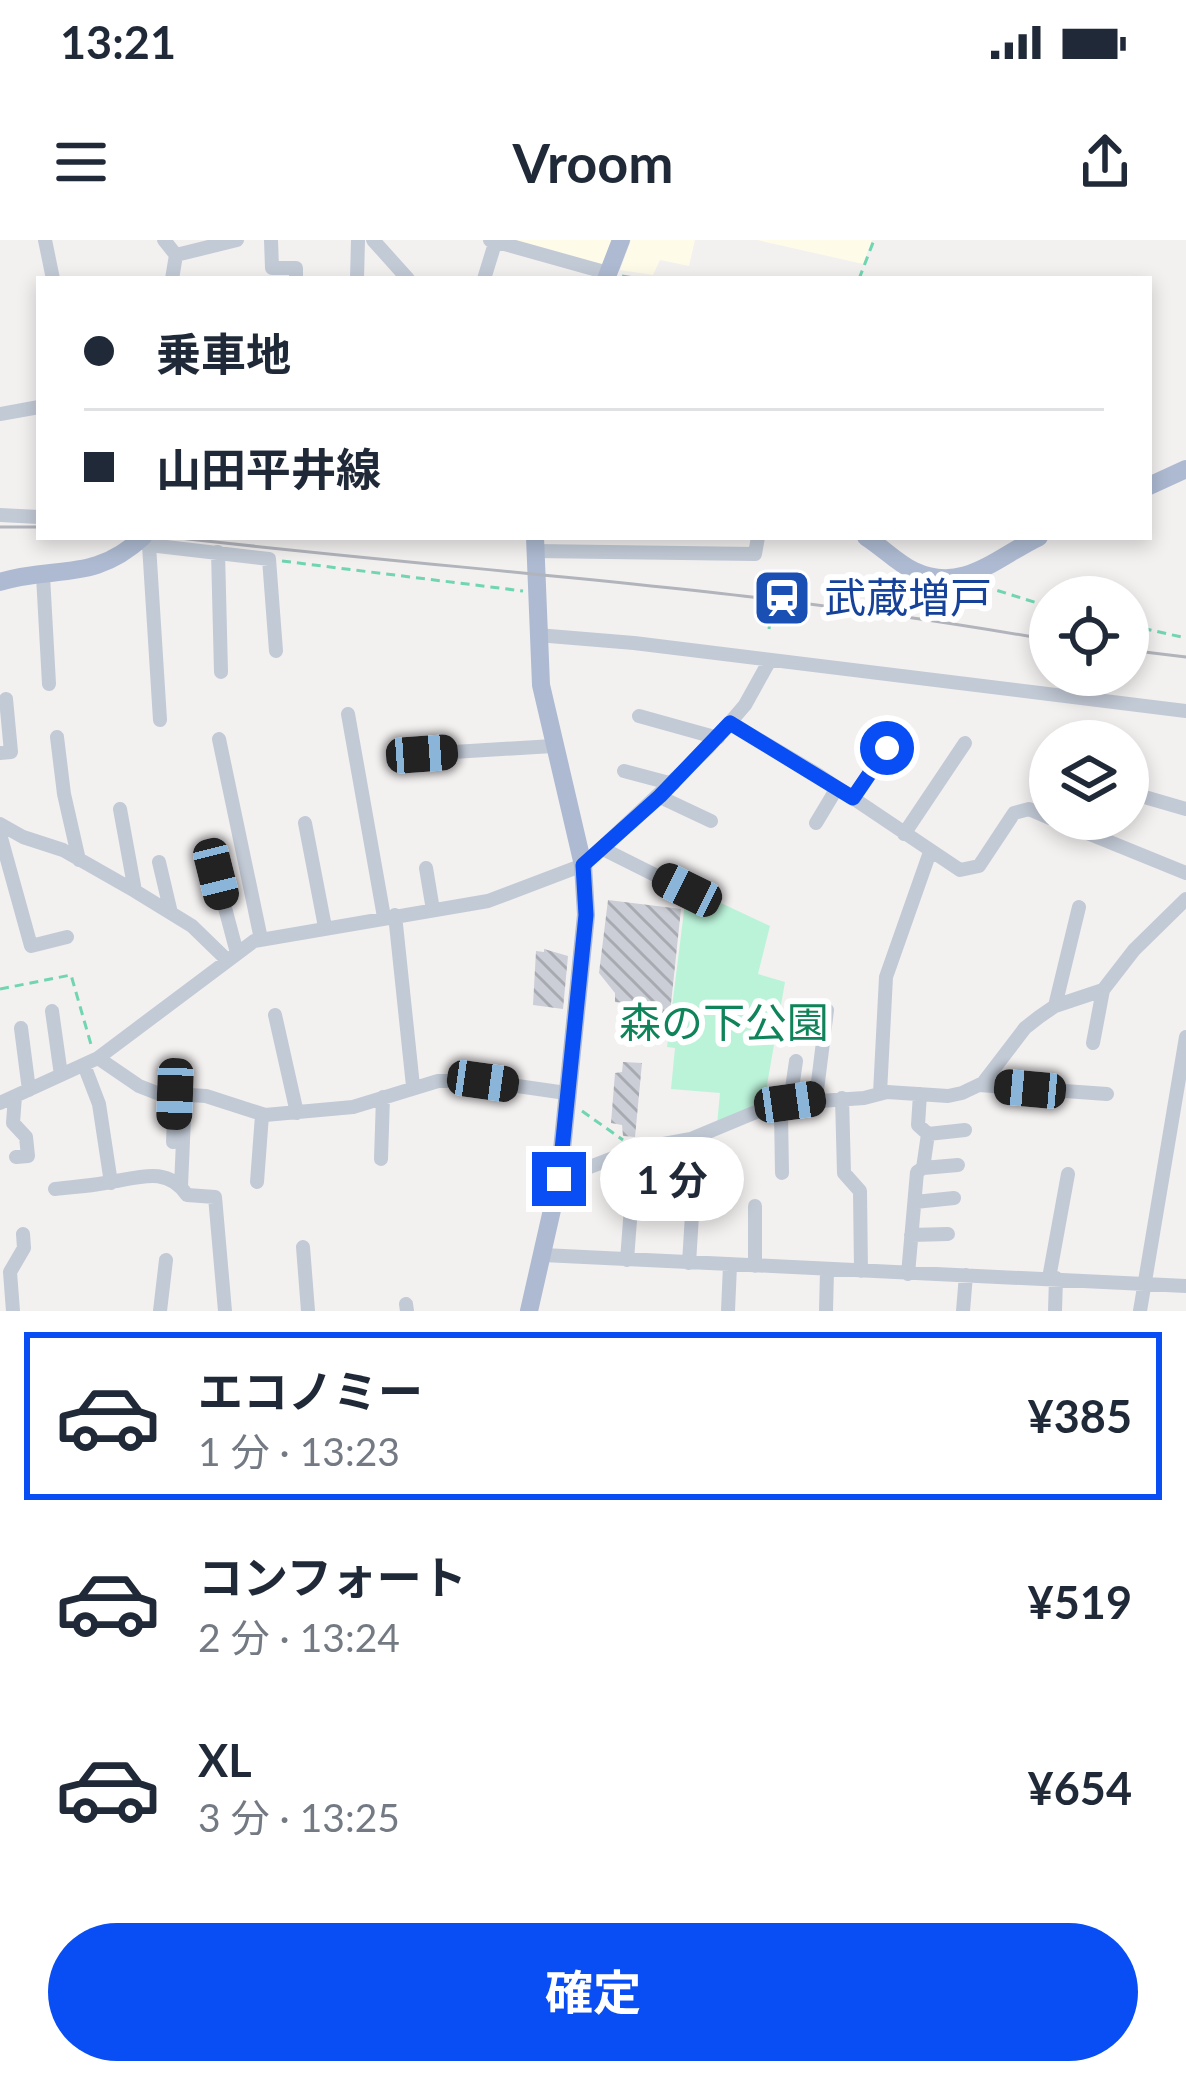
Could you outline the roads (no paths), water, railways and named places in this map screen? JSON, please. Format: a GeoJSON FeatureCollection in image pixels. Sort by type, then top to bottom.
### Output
{"type":"FeatureCollection","features":[{"type":"Feature","properties":{"kind":"main road"},"geometry":{"type":"LineString","coordinates":[[607,276],[621,240]]}},
{"type":"Feature","properties":{"kind":"main road"},"geometry":{"type":"LineString","coordinates":[[1152,485],[1186,469]]}},
{"type":"Feature","properties":{"kind":"main road"},"geometry":{"type":"LineString","coordinates":[[870,540],[916,572],[958,580],[1034,540]]}},
{"type":"Feature","properties":{"kind":"main road"},"geometry":{"type":"LineString","coordinates":[[0,582],[91,569],[144,541]]}},
{"type":"Feature","properties":{"kind":"main road"},"geometry":{"type":"LineString","coordinates":[[529,1311],[559,1179],[586,915],[583,865],[541,685],[536,544]]}},
{"type":"Feature","properties":{"kind":"street"},"geometry":{"type":"LineString","coordinates":[[45,240],[53,276]]}},
{"type":"Feature","properties":{"kind":"street"},"geometry":{"type":"LineString","coordinates":[[164,240],[176,255],[172,276]]}},
{"type":"Feature","properties":{"kind":"street"},"geometry":{"type":"LineString","coordinates":[[176,255],[237,240]]}},
{"type":"Feature","properties":{"kind":"street"},"geometry":{"type":"LineString","coordinates":[[272,240],[272,268],[296,268],[296,276]]}},
{"type":"Feature","properties":{"kind":"street"},"geometry":{"type":"LineString","coordinates":[[357,276],[358,240]]}},
{"type":"Feature","properties":{"kind":"street"},"geometry":{"type":"LineString","coordinates":[[373,240],[405,276]]}},
{"type":"Feature","properties":{"kind":"street"},"geometry":{"type":"LineString","coordinates":[[485,276],[493,241],[607,276]]}},
{"type":"Feature","properties":{"kind":"street"},"geometry":{"type":"LineString","coordinates":[[0,414],[36,408]]}},
{"type":"Feature","properties":{"kind":"street"},"geometry":{"type":"LineString","coordinates":[[0,515],[36,517]]}},
{"type":"Feature","properties":{"kind":"street"},"geometry":{"type":"LineString","coordinates":[[536,544],[681,545],[755,554],[757,540]]}},
{"type":"Feature","properties":{"kind":"street"},"geometry":{"type":"LineString","coordinates":[[160,720],[144,541],[268,559],[276,651]]}},
{"type":"Feature","properties":{"kind":"street"},"geometry":{"type":"LineString","coordinates":[[218,552],[221,672]]}},
{"type":"Feature","properties":{"kind":"street"},"geometry":{"type":"LineString","coordinates":[[43,576],[49,684]]}},
{"type":"Feature","properties":{"kind":"street"},"geometry":{"type":"LineString","coordinates":[[537,635],[1186,711]]}},
{"type":"Feature","properties":{"kind":"street"},"geometry":{"type":"LineString","coordinates":[[14,1096],[91,1062],[261,939],[488,901],[583,865],[718,737],[770,660]]}},
{"type":"Feature","properties":{"kind":"street"},"geometry":{"type":"LineString","coordinates":[[0,753],[11,752],[6,699]]}},
{"type":"Feature","properties":{"kind":"street"},"geometry":{"type":"LineString","coordinates":[[348,714],[390,916],[413,1086]]}},
{"type":"Feature","properties":{"kind":"street"},"geometry":{"type":"LineString","coordinates":[[638,716],[718,737]]}},
{"type":"Feature","properties":{"kind":"street"},"geometry":{"type":"LineString","coordinates":[[730,723],[960,870],[979,866],[1014,813],[1029,808]]}},
{"type":"Feature","properties":{"kind":"street"},"geometry":{"type":"LineString","coordinates":[[56,737],[79,860]]}},
{"type":"Feature","properties":{"kind":"street"},"geometry":{"type":"LineString","coordinates":[[219,739],[261,939]]}},
{"type":"Feature","properties":{"kind":"street"},"geometry":{"type":"LineString","coordinates":[[904,834],[965,743]]}},
{"type":"Feature","properties":{"kind":"street"},"geometry":{"type":"LineString","coordinates":[[422,754],[554,746]]}},
{"type":"Feature","properties":{"kind":"street"},"geometry":{"type":"LineString","coordinates":[[853,798],[887,748]]}},
{"type":"Feature","properties":{"kind":"street"},"geometry":{"type":"LineString","coordinates":[[624,771],[673,784]]}},
{"type":"Feature","properties":{"kind":"street"},"geometry":{"type":"LineString","coordinates":[[816,823],[837,788]]}},
{"type":"Feature","properties":{"kind":"street"},"geometry":{"type":"LineString","coordinates":[[660,796],[711,821]]}},
{"type":"Feature","properties":{"kind":"street"},"geometry":{"type":"LineString","coordinates":[[1149,798],[1186,808]]}},
{"type":"Feature","properties":{"kind":"street"},"geometry":{"type":"LineString","coordinates":[[120,809],[135,891]]}},
{"type":"Feature","properties":{"kind":"street"},"geometry":{"type":"LineString","coordinates":[[305,823],[326,927]]}},
{"type":"Feature","properties":{"kind":"street"},"geometry":{"type":"LineString","coordinates":[[0,824],[135,891],[232,956]]}},
{"type":"Feature","properties":{"kind":"street"},"geometry":{"type":"LineString","coordinates":[[0,834],[31,946],[68,937]]}},
{"type":"Feature","properties":{"kind":"street"},"geometry":{"type":"LineString","coordinates":[[1106,840],[1186,873]]}},
{"type":"Feature","properties":{"kind":"street"},"geometry":{"type":"LineString","coordinates":[[602,849],[687,890]]}},
{"type":"Feature","properties":{"kind":"street"},"geometry":{"type":"LineString","coordinates":[[880,1093],[886,977],[930,852]]}},
{"type":"Feature","properties":{"kind":"street"},"geometry":{"type":"LineString","coordinates":[[159,862],[171,913]]}},
{"type":"Feature","properties":{"kind":"street"},"geometry":{"type":"LineString","coordinates":[[425,868],[433,910]]}},
{"type":"Feature","properties":{"kind":"street"},"geometry":{"type":"LineString","coordinates":[[216,874],[232,956]]}},
{"type":"Feature","properties":{"kind":"street"},"geometry":{"type":"LineString","coordinates":[[1094,1043],[1103,990],[1134,950],[1186,899]]}},
{"type":"Feature","properties":{"kind":"street"},"geometry":{"type":"LineString","coordinates":[[1055,1006],[1078,907]]}},
{"type":"Feature","properties":{"kind":"street"},"geometry":{"type":"LineString","coordinates":[[979,1085],[1024,1028],[1055,1006],[1103,990]]}},
{"type":"Feature","properties":{"kind":"street"},"geometry":{"type":"LineString","coordinates":[[816,1098],[827,1010]]}},
{"type":"Feature","properties":{"kind":"street"},"geometry":{"type":"LineString","coordinates":[[52,1011],[61,1075]]}},
{"type":"Feature","properties":{"kind":"street"},"geometry":{"type":"LineString","coordinates":[[275,1015],[297,1113]]}},
{"type":"Feature","properties":{"kind":"street"},"geometry":{"type":"LineString","coordinates":[[16,1157],[28,1156],[26,1137],[13,1123],[21,1028]]}},
{"type":"Feature","properties":{"kind":"street"},"geometry":{"type":"LineString","coordinates":[[1140,1311],[1186,1037]]}},
{"type":"Feature","properties":{"kind":"street"},"geometry":{"type":"LineString","coordinates":[[782,1173],[781,1113],[796,1061]]}},
{"type":"Feature","properties":{"kind":"street"},"geometry":{"type":"LineString","coordinates":[[91,1062],[139,1086],[221,1100],[262,1114],[353,1107],[413,1086],[483,1081],[566,1096]]}},
{"type":"Feature","properties":{"kind":"street"},"geometry":{"type":"LineString","coordinates":[[91,1062],[111,1183]]}},
{"type":"Feature","properties":{"kind":"street"},"geometry":{"type":"LineString","coordinates":[[559,1179],[636,1149],[692,1139],[783,1103],[880,1093],[948,1096],[979,1085],[1107,1094]]}},
{"type":"Feature","properties":{"kind":"street"},"geometry":{"type":"LineString","coordinates":[[920,1094],[918,1125],[928,1134],[965,1130]]}},
{"type":"Feature","properties":{"kind":"street"},"geometry":{"type":"LineString","coordinates":[[173,1142],[180,1095]]}},
{"type":"Feature","properties":{"kind":"street"},"geometry":{"type":"LineString","coordinates":[[180,1095],[181,1186]]}},
{"type":"Feature","properties":{"kind":"street"},"geometry":{"type":"LineString","coordinates":[[381,1159],[383,1097]]}},
{"type":"Feature","properties":{"kind":"street"},"geometry":{"type":"LineString","coordinates":[[842,1099],[844,1173],[860,1191],[861,1271]]}},
{"type":"Feature","properties":{"kind":"street"},"geometry":{"type":"LineString","coordinates":[[257,1182],[262,1114]]}},
{"type":"Feature","properties":{"kind":"street"},"geometry":{"type":"LineString","coordinates":[[923,1168],[928,1134]]}},
{"type":"Feature","properties":{"kind":"street"},"geometry":{"type":"LineString","coordinates":[[688,1263],[696,1150],[692,1139]]}},
{"type":"Feature","properties":{"kind":"street"},"geometry":{"type":"LineString","coordinates":[[908,1274],[917,1172],[958,1165]]}},
{"type":"Feature","properties":{"kind":"street"},"geometry":{"type":"LineString","coordinates":[[1055,1311],[1052,1278],[1067,1174]]}},
{"type":"Feature","properties":{"kind":"street"},"geometry":{"type":"LineString","coordinates":[[55,1189],[139,1175],[168,1177],[187,1195],[215,1197],[225,1311]]}},
{"type":"Feature","properties":{"kind":"street"},"geometry":{"type":"LineString","coordinates":[[915,1202],[954,1198]]}},
{"type":"Feature","properties":{"kind":"street"},"geometry":{"type":"LineString","coordinates":[[754,1266],[755,1206]]}},
{"type":"Feature","properties":{"kind":"street"},"geometry":{"type":"LineString","coordinates":[[627,1260],[632,1207]]}},
{"type":"Feature","properties":{"kind":"street"},"geometry":{"type":"LineString","coordinates":[[13,1311],[10,1272],[24,1248],[23,1234]]}},
{"type":"Feature","properties":{"kind":"street"},"geometry":{"type":"LineString","coordinates":[[911,1235],[948,1234]]}},
{"type":"Feature","properties":{"kind":"street"},"geometry":{"type":"LineString","coordinates":[[303,1247],[308,1311]]}},
{"type":"Feature","properties":{"kind":"street"},"geometry":{"type":"LineString","coordinates":[[543,1256],[1186,1286]]}},
{"type":"Feature","properties":{"kind":"street"},"geometry":{"type":"LineString","coordinates":[[160,1311],[166,1260]]}},
{"type":"Feature","properties":{"kind":"street"},"geometry":{"type":"LineString","coordinates":[[728,1311],[730,1265]]}},
{"type":"Feature","properties":{"kind":"street"},"geometry":{"type":"LineString","coordinates":[[826,1311],[827,1270]]}},
{"type":"Feature","properties":{"kind":"street"},"geometry":{"type":"LineString","coordinates":[[963,1311],[967,1275]]}},
{"type":"Feature","properties":{"kind":"railway"},"geometry":{"type":"LineString","coordinates":[[0,527],[36,527]]}},
{"type":"Feature","properties":{"kind":"railway"},"geometry":{"type":"LineString","coordinates":[[200,540],[721,594],[1029,637]]}},
{"type":"Feature","properties":{"kind":"railway"},"geometry":{"type":"LineString","coordinates":[[1149,653],[1186,657]]}},
{"type":"Feature","properties":{"kind":"place","name":"武蔵増戸"},"geometry":{"type":"Point","coordinates":[782,598]}},
{"type":"Feature","properties":{"kind":"park label","name":"森の下公園"},"geometry":{"type":"Point","coordinates":[724,1023]}}]}
